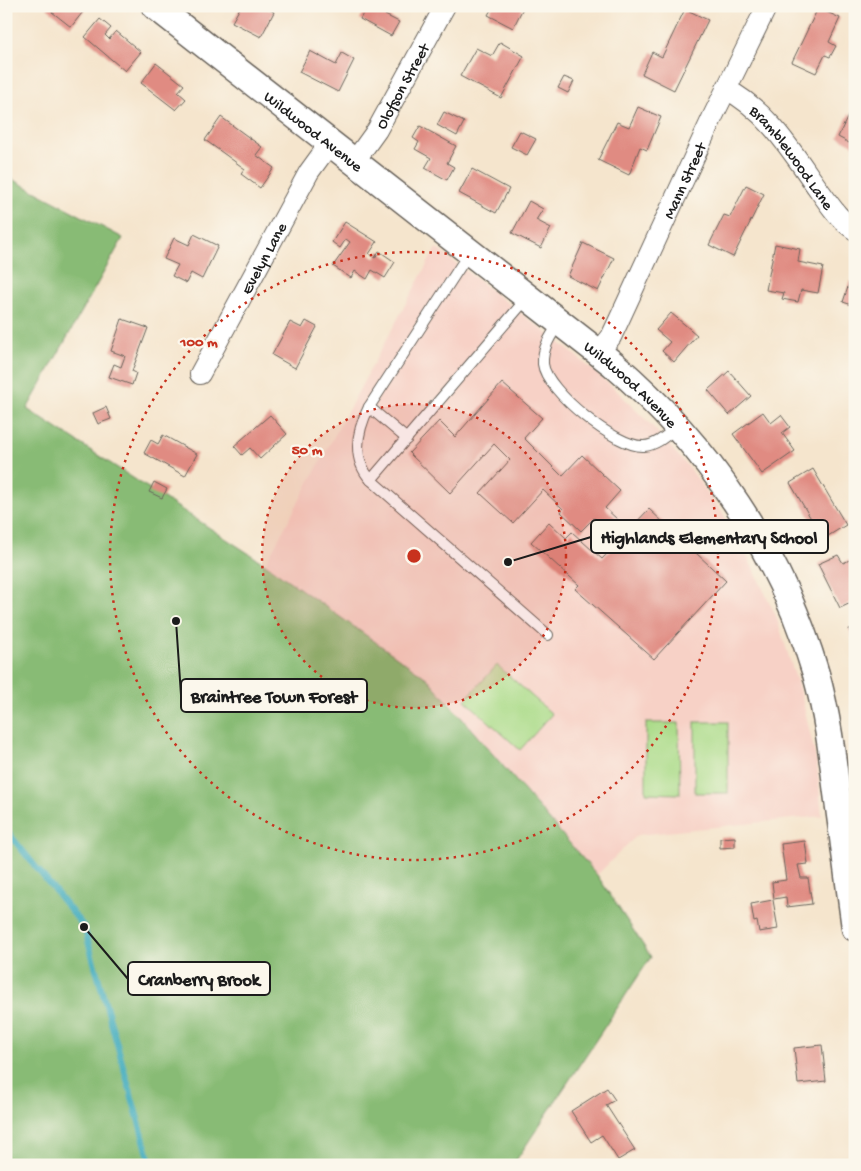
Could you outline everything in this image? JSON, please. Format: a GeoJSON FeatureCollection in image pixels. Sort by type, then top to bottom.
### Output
{"type":"FeatureCollection","features":[{"type":"Feature","properties":{"kind":"street","name":"Olofson Street"},"geometry":{"type":"LineString","coordinates":[[354,162],[377,130],[445,6]]}},
{"type":"Feature","properties":{"kind":"street","name":"Mann Street"},"geometry":{"type":"LineString","coordinates":[[599,352],[619,320],[726,89],[767,6]]}},
{"type":"Feature","properties":{"kind":"street","name":"Wildwood Avenue"},"geometry":{"type":"LineString","coordinates":[[168,10],[330,143],[599,352],[644,392],[678,426],[718,477],[753,530],[785,592],[816,673],[827,722],[855,928]]}},
{"type":"Feature","properties":{"kind":"street","name":"Bramblewood Lane"},"geometry":{"type":"LineString","coordinates":[[726,89],[741,97],[759,111],[773,127],[837,214],[855,230]]}},
{"type":"Feature","properties":{"kind":"street","name":"Evelyn Lane"},"geometry":{"type":"LineString","coordinates":[[200,374],[309,172],[330,143]]}},
{"type":"Feature","properties":{"kind":"lane"},"geometry":{"type":"LineString","coordinates":[[469,252],[369,407],[361,425],[357,447],[360,464],[372,480],[548,635]]}},
{"type":"Feature","properties":{"kind":"lane"},"geometry":{"type":"LineString","coordinates":[[372,480],[528,296]]}},
{"type":"Feature","properties":{"kind":"lane"},"geometry":{"type":"LineString","coordinates":[[561,322],[545,347],[543,363],[548,378],[575,407],[613,437],[638,446],[652,445],[678,426]]}},
{"type":"Feature","properties":{"kind":"lane"},"geometry":{"type":"LineString","coordinates":[[369,407],[406,440]]}},
{"type":"Feature","properties":{"kind":"shaded area"},"geometry":{"type":"Polygon","coordinates":[[[436,248],[570,351],[615,389],[651,425],[691,470],[723,514],[749,560],[776,616],[802,698],[817,763],[822,816],[637,835],[597,875],[428,679],[265,564],[436,248]]]}},
{"type":"Feature","properties":{"kind":"green space"},"geometry":{"type":"Polygon","coordinates":[[[6,176],[123,238],[27,409],[265,564],[428,679],[597,875],[651,957],[513,1165],[6,1165],[6,176]]]}},
{"type":"Feature","properties":{"kind":"green space"},"geometry":{"type":"Polygon","coordinates":[[[497,665],[552,714],[520,750],[465,700],[497,665]]]}},
{"type":"Feature","properties":{"kind":"green space"},"geometry":{"type":"Polygon","coordinates":[[[695,722],[728,722],[728,793],[695,793],[695,722]]]}},
{"type":"Feature","properties":{"kind":"green space"},"geometry":{"type":"Polygon","coordinates":[[[646,723],[679,723],[680,794],[646,793],[646,723]]]}},
{"type":"Feature","properties":{"kind":"building"},"geometry":{"type":"Polygon","coordinates":[[[48,6],[84,6],[86,8],[71,27],[47,8],[48,6]]]}},
{"type":"Feature","properties":{"kind":"building"},"geometry":{"type":"Polygon","coordinates":[[[241,6],[263,6],[274,12],[261,37],[232,22],[241,6]]]}},
{"type":"Feature","properties":{"kind":"building"},"geometry":{"type":"Polygon","coordinates":[[[360,6],[390,6],[385,15],[399,22],[391,36],[360,19],[364,12],[358,9],[360,6]]]}},
{"type":"Feature","properties":{"kind":"building"},"geometry":{"type":"Polygon","coordinates":[[[493,6],[524,6],[513,28],[488,15],[493,6]]]}},
{"type":"Feature","properties":{"kind":"building"},"geometry":{"type":"Polygon","coordinates":[[[818,8],[840,18],[829,42],[836,46],[830,57],[825,55],[816,73],[792,62],[818,8]]]}},
{"type":"Feature","properties":{"kind":"building"},"geometry":{"type":"Polygon","coordinates":[[[685,9],[708,20],[674,90],[642,74],[652,52],[662,57],[685,9]]]}},
{"type":"Feature","properties":{"kind":"building"},"geometry":{"type":"Polygon","coordinates":[[[100,19],[111,28],[105,35],[109,39],[116,31],[141,52],[125,71],[85,37],[100,19]]]}},
{"type":"Feature","properties":{"kind":"building"},"geometry":{"type":"Polygon","coordinates":[[[500,42],[524,56],[501,98],[460,76],[476,48],[492,56],[500,42]]]}},
{"type":"Feature","properties":{"kind":"building"},"geometry":{"type":"Polygon","coordinates":[[[310,51],[336,65],[342,53],[354,60],[338,92],[299,72],[310,51]]]}},
{"type":"Feature","properties":{"kind":"building"},"geometry":{"type":"Polygon","coordinates":[[[156,63],[184,85],[178,92],[186,99],[176,110],[141,83],[156,63]]]}},
{"type":"Feature","properties":{"kind":"building"},"geometry":{"type":"Polygon","coordinates":[[[564,77],[574,81],[568,93],[558,88],[564,77]]]}},
{"type":"Feature","properties":{"kind":"building"},"geometry":{"type":"Polygon","coordinates":[[[638,107],[661,117],[647,150],[640,147],[629,175],[598,160],[617,122],[629,127],[638,107]]]}},
{"type":"Feature","properties":{"kind":"building"},"geometry":{"type":"Polygon","coordinates":[[[444,112],[464,122],[457,136],[437,125],[444,112]]]}},
{"type":"Feature","properties":{"kind":"building"},"geometry":{"type":"Polygon","coordinates":[[[849,114],[855,117],[855,146],[838,137],[849,114]]]}},
{"type":"Feature","properties":{"kind":"building"},"geometry":{"type":"Polygon","coordinates":[[[221,117],[262,147],[256,155],[274,168],[260,188],[241,174],[245,169],[205,140],[221,117]]]}},
{"type":"Feature","properties":{"kind":"building"},"geometry":{"type":"Polygon","coordinates":[[[420,126],[456,146],[447,163],[454,167],[447,180],[425,168],[431,158],[415,149],[419,142],[413,138],[420,126]]]}},
{"type":"Feature","properties":{"kind":"building"},"geometry":{"type":"Polygon","coordinates":[[[520,131],[536,139],[527,155],[511,147],[520,131]]]}},
{"type":"Feature","properties":{"kind":"building"},"geometry":{"type":"Polygon","coordinates":[[[472,169],[509,189],[496,213],[459,193],[472,169]]]}},
{"type":"Feature","properties":{"kind":"building"},"geometry":{"type":"Polygon","coordinates":[[[746,185],[764,194],[733,257],[709,245],[724,215],[730,217],[746,185]]]}},
{"type":"Feature","properties":{"kind":"building"},"geometry":{"type":"Polygon","coordinates":[[[529,201],[543,209],[536,220],[551,228],[541,248],[512,233],[529,201]]]}},
{"type":"Feature","properties":{"kind":"building"},"geometry":{"type":"Polygon","coordinates":[[[345,222],[377,242],[369,254],[375,258],[379,251],[395,262],[385,278],[372,270],[367,279],[355,271],[351,278],[333,266],[350,242],[346,239],[340,248],[332,242],[345,222]]]}},
{"type":"Feature","properties":{"kind":"building"},"geometry":{"type":"Polygon","coordinates":[[[194,234],[218,246],[202,279],[191,273],[186,283],[172,276],[178,265],[164,259],[174,238],[189,245],[194,234]]]}},
{"type":"Feature","properties":{"kind":"building"},"geometry":{"type":"Polygon","coordinates":[[[583,243],[614,258],[598,291],[568,276],[583,243]]]}},
{"type":"Feature","properties":{"kind":"building"},"geometry":{"type":"Polygon","coordinates":[[[775,244],[800,249],[798,262],[823,267],[818,293],[801,290],[798,302],[782,299],[784,293],[766,290],[775,244]]]}},
{"type":"Feature","properties":{"kind":"building"},"geometry":{"type":"Polygon","coordinates":[[[850,281],[855,283],[855,306],[843,302],[850,281]]]}},
{"type":"Feature","properties":{"kind":"building"},"geometry":{"type":"Polygon","coordinates":[[[671,313],[697,335],[674,362],[662,351],[670,342],[656,330],[671,313]]]}},
{"type":"Feature","properties":{"kind":"building"},"geometry":{"type":"Polygon","coordinates":[[[122,319],[148,328],[132,371],[136,373],[132,385],[109,377],[114,364],[121,367],[125,356],[111,351],[122,319]]]}},
{"type":"Feature","properties":{"kind":"building"},"geometry":{"type":"Polygon","coordinates":[[[306,321],[317,327],[295,368],[272,355],[290,322],[302,328],[306,321]]]}},
{"type":"Feature","properties":{"kind":"building"},"geometry":{"type":"Polygon","coordinates":[[[729,371],[751,396],[729,415],[708,390],[729,371]]]}},
{"type":"Feature","properties":{"kind":"building"},"geometry":{"type":"Polygon","coordinates":[[[502,383],[542,418],[524,438],[562,476],[582,455],[620,491],[605,508],[629,530],[649,509],[726,581],[654,659],[575,589],[579,585],[531,542],[549,522],[566,538],[572,532],[602,559],[619,541],[594,518],[581,531],[561,512],[563,509],[543,490],[513,523],[480,493],[510,460],[494,444],[450,493],[409,453],[439,421],[455,437],[502,383]]]}},
{"type":"Feature","properties":{"kind":"building"},"geometry":{"type":"Polygon","coordinates":[[[106,407],[111,419],[98,424],[93,413],[106,407]]]}},
{"type":"Feature","properties":{"kind":"building"},"geometry":{"type":"Polygon","coordinates":[[[763,412],[771,423],[781,415],[790,427],[782,433],[795,451],[762,474],[733,434],[763,412]]]}},
{"type":"Feature","properties":{"kind":"building"},"geometry":{"type":"Polygon","coordinates":[[[270,415],[287,434],[260,459],[250,448],[242,455],[234,446],[270,415]]]}},
{"type":"Feature","properties":{"kind":"building"},"geometry":{"type":"Polygon","coordinates":[[[163,435],[197,454],[185,476],[144,453],[151,440],[158,444],[163,435]]]}},
{"type":"Feature","properties":{"kind":"building"},"geometry":{"type":"Polygon","coordinates":[[[813,469],[846,525],[823,539],[790,483],[813,469]]]}},
{"type":"Feature","properties":{"kind":"building"},"geometry":{"type":"Polygon","coordinates":[[[154,482],[167,489],[162,498],[149,492],[154,482]]]}},
{"type":"Feature","properties":{"kind":"building"},"geometry":{"type":"Polygon","coordinates":[[[838,555],[843,563],[855,559],[855,575],[852,577],[855,583],[855,601],[840,608],[818,564],[838,555]]]}},
{"type":"Feature","properties":{"kind":"building"},"geometry":{"type":"Polygon","coordinates":[[[855,627],[855,643],[849,629],[855,627]]]}},
{"type":"Feature","properties":{"kind":"building"},"geometry":{"type":"Polygon","coordinates":[[[735,837],[735,847],[720,848],[720,838],[735,837]]]}},
{"type":"Feature","properties":{"kind":"building"},"geometry":{"type":"Polygon","coordinates":[[[805,841],[808,864],[798,865],[801,878],[808,878],[812,904],[787,907],[786,897],[774,899],[772,882],[786,880],[781,844],[805,841]]]}},
{"type":"Feature","properties":{"kind":"building"},"geometry":{"type":"Polygon","coordinates":[[[773,900],[778,929],[759,932],[757,921],[754,922],[751,904],[773,900]]]}},
{"type":"Feature","properties":{"kind":"building"},"geometry":{"type":"Polygon","coordinates":[[[822,1045],[826,1081],[798,1084],[794,1048],[822,1045]]]}},
{"type":"Feature","properties":{"kind":"building"},"geometry":{"type":"Polygon","coordinates":[[[607,1088],[615,1100],[606,1105],[635,1150],[618,1160],[602,1135],[591,1142],[571,1111],[607,1088]]]}},
{"type":"Feature","properties":{"kind":"building"},"geometry":{"type":"Polygon","coordinates":[[[828,1159],[829,1165],[804,1164],[828,1159]]]}},
{"type":"Feature","properties":{"kind":"waterway"},"geometry":{"type":"LineString","coordinates":[[6,830],[84,927],[151,1165]]}},
{"type":"Feature","properties":{"kind":"place","name":"Highlands Elementary School"},"geometry":{"type":"Point","coordinates":[508,562]}},
{"type":"Feature","properties":{"kind":"place","name":"Braintree Town Forest"},"geometry":{"type":"Point","coordinates":[176,621]}},
{"type":"Feature","properties":{"kind":"place","name":"Cranberry Brook"},"geometry":{"type":"Point","coordinates":[84,927]}}]}
